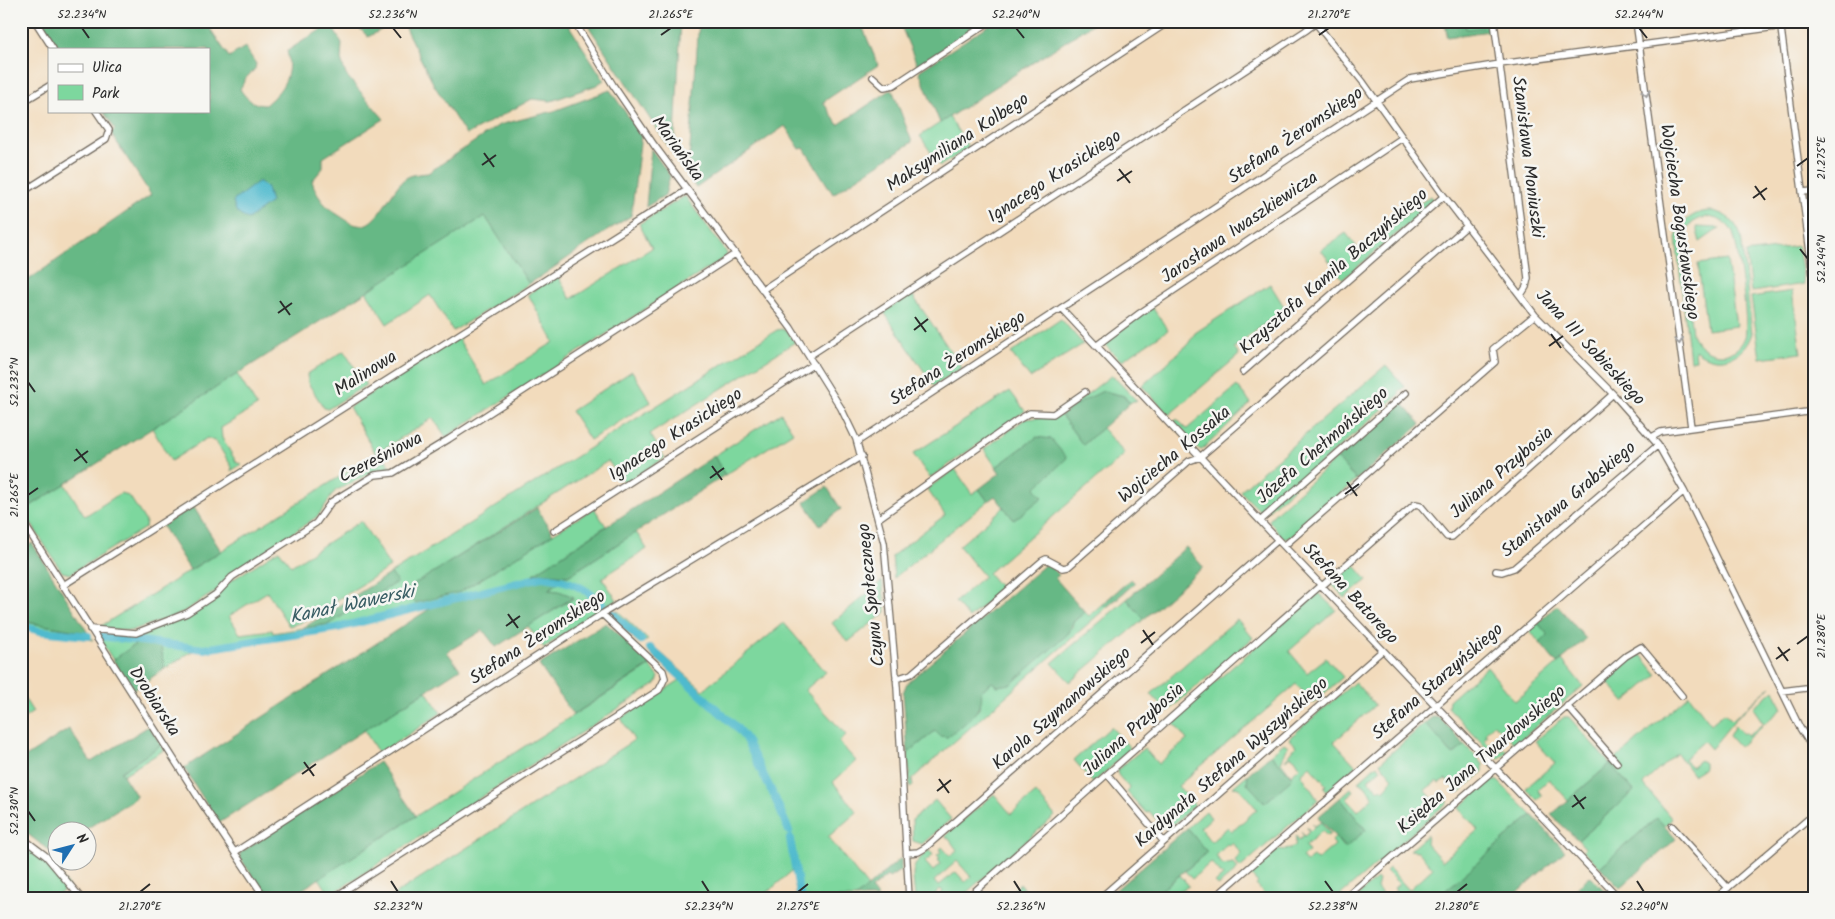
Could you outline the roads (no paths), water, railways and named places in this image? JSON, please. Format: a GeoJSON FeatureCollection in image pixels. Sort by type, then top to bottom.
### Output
{"type":"FeatureCollection","features":[{"type":"Feature","properties":{"kind":"street"},"geometry":{"type":"LineString","coordinates":[[35,21],[52,48]]}},
{"type":"Feature","properties":{"kind":"street","name":"Mariańska"},"geometry":{"type":"LineString","coordinates":[[574,21],[613,84],[687,190],[762,290]]}},
{"type":"Feature","properties":{"kind":"street"},"geometry":{"type":"LineString","coordinates":[[873,77],[884,87],[894,85],[991,21]]}},
{"type":"Feature","properties":{"kind":"street","name":"Maksymiliana Kolbego"},"geometry":{"type":"LineString","coordinates":[[762,290],[1170,21]]}},
{"type":"Feature","properties":{"kind":"street","name":"Stanisława Moniuszki"},"geometry":{"type":"LineString","coordinates":[[1494,21],[1528,278],[1521,296]]}},
{"type":"Feature","properties":{"kind":"street","name":"Wojciecha Bogusławskiego"},"geometry":{"type":"LineString","coordinates":[[1636,21],[1691,427]]}},
{"type":"Feature","properties":{"kind":"street","name":"Jana III Sobieskiego"},"geometry":{"type":"LineString","coordinates":[[1316,22],[1376,100],[1444,196],[1535,315],[1613,394],[1658,445],[1684,491],[1782,691],[1814,750]]}},
{"type":"Feature","properties":{"kind":"street","name":"Ignacego Krasickiego"},"geometry":{"type":"LineString","coordinates":[[809,356],[1316,22]]}},
{"type":"Feature","properties":{"kind":"street","name":"Stefana Żeromskiego"},"geometry":{"type":"LineString","coordinates":[[858,442],[1410,79],[1500,64],[1780,24],[1814,22]]}},
{"type":"Feature","properties":{"kind":"street"},"geometry":{"type":"LineString","coordinates":[[1780,24],[1814,283]]}},
{"type":"Feature","properties":{"kind":"street"},"geometry":{"type":"LineString","coordinates":[[21,103],[48,87]]}},
{"type":"Feature","properties":{"kind":"street"},"geometry":{"type":"LineString","coordinates":[[21,193],[106,139],[109,130],[97,112]]}},
{"type":"Feature","properties":{"kind":"street","name":"Jarosława Iwaszkiewicza"},"geometry":{"type":"LineString","coordinates":[[1096,346],[1148,307],[1402,138]]}},
{"type":"Feature","properties":{"kind":"street","name":"Malinowa"},"geometry":{"type":"LineString","coordinates":[[62,586],[687,190]]}},
{"type":"Feature","properties":{"kind":"street"},"geometry":{"type":"LineString","coordinates":[[1802,192],[1814,191]]}},
{"type":"Feature","properties":{"kind":"street","name":"Krzysztofa Kamila Baczyńskiego"},"geometry":{"type":"LineString","coordinates":[[1243,372],[1444,196]]}},
{"type":"Feature","properties":{"kind":"street","name":"Wojciecha Kossaka"},"geometry":{"type":"LineString","coordinates":[[896,679],[911,674],[1042,560],[1062,568],[1068,567],[1189,461],[1200,457],[1468,226]]}},
{"type":"Feature","properties":{"kind":"street","name":"Czereśniowa"},"geometry":{"type":"LineString","coordinates":[[90,629],[136,633],[187,613],[216,594],[232,577],[316,522],[331,502],[375,475],[393,474],[735,254]]}},
{"type":"Feature","properties":{"kind":"street","name":"Czynu Społecznego"},"geometry":{"type":"LineString","coordinates":[[762,290],[809,356],[841,408],[858,442],[879,518],[885,548],[896,679],[909,898]]}},
{"type":"Feature","properties":{"kind":"street","name":"Stefana Batorego"},"geometry":{"type":"LineString","coordinates":[[1061,308],[1382,650],[1619,898]]}},
{"type":"Feature","properties":{"kind":"street"},"geometry":{"type":"LineString","coordinates":[[1284,546],[1495,362],[1493,349],[1535,315]]}},
{"type":"Feature","properties":{"kind":"street","name":"Ignacego Krasickiego"},"geometry":{"type":"LineString","coordinates":[[554,531],[814,364]]}},
{"type":"Feature","properties":{"kind":"street"},"geometry":{"type":"LineString","coordinates":[[879,518],[1016,420],[1030,414],[1053,414],[1084,392]]}},
{"type":"Feature","properties":{"kind":"street","name":"Józefa Chełmońskiego"},"geometry":{"type":"LineString","coordinates":[[1260,521],[1406,393]]}},
{"type":"Feature","properties":{"kind":"street","name":"Juliana Przybosia"},"geometry":{"type":"LineString","coordinates":[[967,898],[1108,774],[1185,703],[1415,504],[1420,505],[1447,537],[1452,537],[1613,394]]}},
{"type":"Feature","properties":{"kind":"street","name":"Stanisława Grabskiego"},"geometry":{"type":"LineString","coordinates":[[1652,437],[1661,432],[1691,427],[1814,411]]}},
{"type":"Feature","properties":{"kind":"street","name":"Stanisława Grabskiego"},"geometry":{"type":"LineString","coordinates":[[1496,571],[1502,572],[1514,568],[1658,445]]}},
{"type":"Feature","properties":{"kind":"street","name":"Stefana Żeromskiego"},"geometry":{"type":"LineString","coordinates":[[234,852],[602,614],[862,456]]}},
{"type":"Feature","properties":{"kind":"street","name":"Stefana Starzyńskiego"},"geometry":{"type":"LineString","coordinates":[[1214,898],[1435,704],[1684,491]]}},
{"type":"Feature","properties":{"kind":"street","name":"Drobiarska"},"geometry":{"type":"LineString","coordinates":[[21,519],[62,586],[265,898]]}},
{"type":"Feature","properties":{"kind":"street","name":"Karola Szymanowskiego"},"geometry":{"type":"LineString","coordinates":[[906,853],[918,852],[925,848],[1278,540]]}},
{"type":"Feature","properties":{"kind":"street"},"geometry":{"type":"LineString","coordinates":[[333,898],[659,690],[665,678],[663,671],[602,614]]}},
{"type":"Feature","properties":{"kind":"street","name":"Księdza Jana Twardowskiego"},"geometry":{"type":"LineString","coordinates":[[1345,898],[1567,706],[1626,656],[1641,647],[1682,696]]}},
{"type":"Feature","properties":{"kind":"street","name":"Kardynała Stefana Wyszyńskiego"},"geometry":{"type":"LineString","coordinates":[[1100,898],[1382,650]]}},
{"type":"Feature","properties":{"kind":"street"},"geometry":{"type":"LineString","coordinates":[[1782,691],[1814,687]]}},
{"type":"Feature","properties":{"kind":"street"},"geometry":{"type":"LineString","coordinates":[[1567,706],[1617,763]]}},
{"type":"Feature","properties":{"kind":"street"},"geometry":{"type":"LineString","coordinates":[[1108,774],[1164,842]]}},
{"type":"Feature","properties":{"kind":"street"},"geometry":{"type":"LineString","coordinates":[[1716,898],[1814,814]]}},
{"type":"Feature","properties":{"kind":"street"},"geometry":{"type":"LineString","coordinates":[[1672,826],[1728,888]]}},
{"type":"Feature","properties":{"kind":"street"},"geometry":{"type":"LineString","coordinates":[[22,840],[46,856],[82,898]]}},
{"type":"Feature","properties":{"kind":"water"},"geometry":{"type":"Polygon","coordinates":[[[259,181],[267,188],[271,202],[248,219],[237,212],[233,201],[259,181]]]}},
{"type":"Feature","properties":{"kind":"waterway","name":"Kanał Wawerski"},"geometry":{"type":"LineString","coordinates":[[100,636],[204,649],[337,628],[541,577],[574,584],[588,592],[602,604]]}},
{"type":"Feature","properties":{"kind":"waterway","name":"Kanał Wawerski"},"geometry":{"type":"LineString","coordinates":[[612,613],[641,640]]}},
{"type":"Feature","properties":{"kind":"waterway","name":"Kanał Wawerski"},"geometry":{"type":"LineString","coordinates":[[21,626],[40,631],[88,636]]}},
{"type":"Feature","properties":{"kind":"waterway","name":"Kanał Wawerski"},"geometry":{"type":"LineString","coordinates":[[650,648],[736,727],[745,738],[772,792]]}},
{"type":"Feature","properties":{"kind":"waterway","name":"Kanał Wawerski"},"geometry":{"type":"LineString","coordinates":[[775,798],[789,831]]}},
{"type":"Feature","properties":{"kind":"waterway","name":"Kanał Wawerski"},"geometry":{"type":"LineString","coordinates":[[790,839],[798,884]]}},
{"type":"Feature","properties":{"kind":"waterway","name":"Kanał Wawerski"},"geometry":{"type":"LineString","coordinates":[[799,890],[801,898]]}}]}
